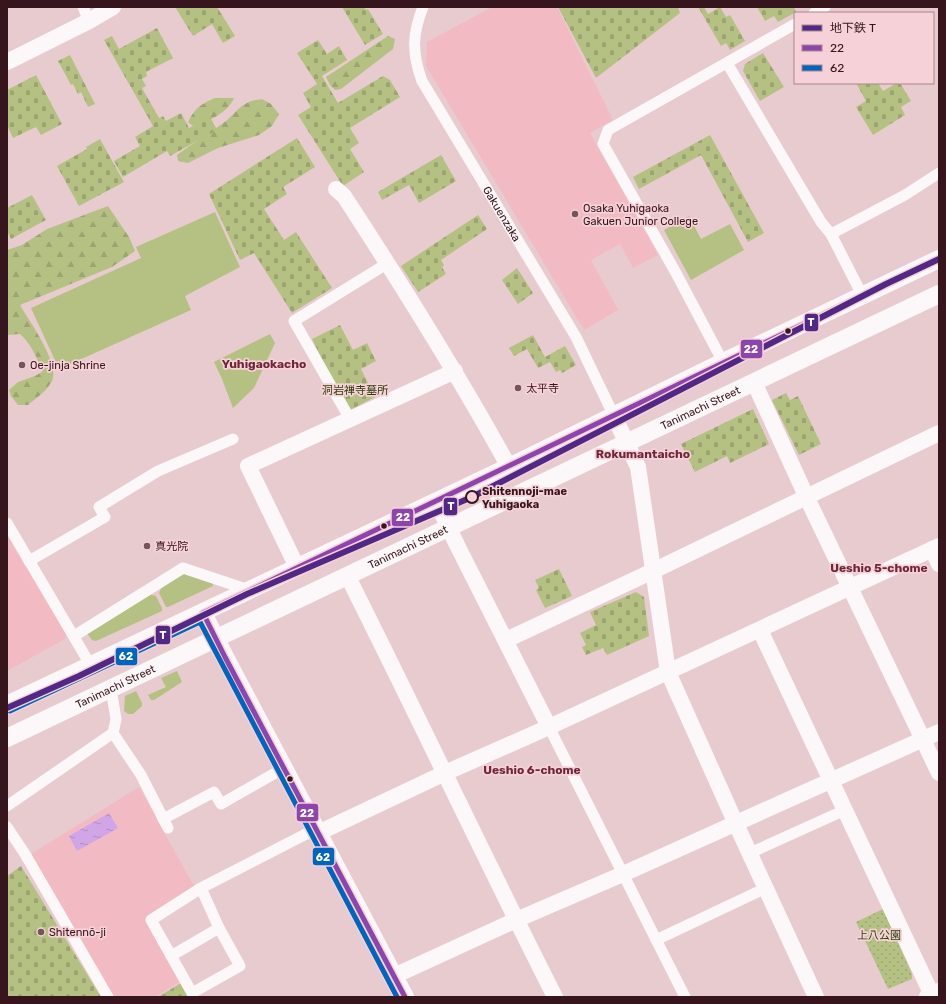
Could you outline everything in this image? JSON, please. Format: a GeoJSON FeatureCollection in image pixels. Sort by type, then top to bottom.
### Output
{"type":"FeatureCollection","features":[{"type":"Feature","properties":{"kind":"main road"},"geometry":{"type":"LineString","coordinates":[[7,705],[509,467],[723,362],[939,259]]}},
{"type":"Feature","properties":{"kind":"main road","name":"Tanimachi Street"},"geometry":{"type":"LineString","coordinates":[[7,738],[939,294]]}},
{"type":"Feature","properties":{"kind":"main road"},"geometry":{"type":"LineString","coordinates":[[203,613],[404,997]]}},
{"type":"Feature","properties":{"kind":"street"},"geometry":{"type":"LineString","coordinates":[[7,62],[86,14],[113,7]]}},
{"type":"Feature","properties":{"kind":"street","name":"Gakuenzaka"},"geometry":{"type":"LineString","coordinates":[[423,7],[414,34],[417,68],[422,81],[576,337],[614,416]]}},
{"type":"Feature","properties":{"kind":"street"},"geometry":{"type":"LineString","coordinates":[[816,12],[825,7]]}},
{"type":"Feature","properties":{"kind":"street"},"geometry":{"type":"LineString","coordinates":[[723,362],[676,273],[603,144],[608,130],[794,25]]}},
{"type":"Feature","properties":{"kind":"street"},"geometry":{"type":"LineString","coordinates":[[727,63],[821,222],[831,234],[862,295]]}},
{"type":"Feature","properties":{"kind":"street"},"geometry":{"type":"LineString","coordinates":[[831,234],[905,196],[939,173]]}},
{"type":"Feature","properties":{"kind":"street"},"geometry":{"type":"LineString","coordinates":[[336,189],[344,196],[388,263],[455,371],[509,467]]}},
{"type":"Feature","properties":{"kind":"street"},"geometry":{"type":"LineString","coordinates":[[350,419],[294,321],[388,263]]}},
{"type":"Feature","properties":{"kind":"street"},"geometry":{"type":"LineString","coordinates":[[297,567],[248,466],[455,371]]}},
{"type":"Feature","properties":{"kind":"street"},"geometry":{"type":"LineString","coordinates":[[754,382],[849,587],[939,773]]}},
{"type":"Feature","properties":{"kind":"street"},"geometry":{"type":"LineString","coordinates":[[614,416],[638,467],[668,672],[816,997]]}},
{"type":"Feature","properties":{"kind":"street"},"geometry":{"type":"LineString","coordinates":[[506,640],[807,498],[939,433]]}},
{"type":"Feature","properties":{"kind":"street"},"geometry":{"type":"LineString","coordinates":[[29,561],[105,517],[99,507],[158,471],[233,439]]}},
{"type":"Feature","properties":{"kind":"street"},"geometry":{"type":"LineString","coordinates":[[436,501],[685,997]]}},
{"type":"Feature","properties":{"kind":"street"},"geometry":{"type":"LineString","coordinates":[[7,523],[91,666]]}},
{"type":"Feature","properties":{"kind":"street"},"geometry":{"type":"LineString","coordinates":[[201,888],[218,928],[240,966],[192,993],[151,920],[201,888],[306,834],[318,833],[445,772],[760,630],[936,547],[939,564]]}},
{"type":"Feature","properties":{"kind":"street"},"geometry":{"type":"LineString","coordinates":[[74,636],[183,568],[249,590]]}},
{"type":"Feature","properties":{"kind":"street"},"geometry":{"type":"LineString","coordinates":[[348,576],[555,997]]}},
{"type":"Feature","properties":{"kind":"street"},"geometry":{"type":"LineString","coordinates":[[760,630],[933,995]]}},
{"type":"Feature","properties":{"kind":"street"},"geometry":{"type":"LineString","coordinates":[[7,806],[113,732],[116,718],[111,689]]}},
{"type":"Feature","properties":{"kind":"street"},"geometry":{"type":"LineString","coordinates":[[113,732],[141,775],[166,824],[214,792],[221,804],[284,768]]}},
{"type":"Feature","properties":{"kind":"street"},"geometry":{"type":"LineString","coordinates":[[394,976],[516,920],[736,824],[939,732]]}},
{"type":"Feature","properties":{"kind":"street"},"geometry":{"type":"LineString","coordinates":[[750,853],[845,810]]}},
{"type":"Feature","properties":{"kind":"street"},"geometry":{"type":"LineString","coordinates":[[7,827],[25,854],[108,997]]}},
{"type":"Feature","properties":{"kind":"street"},"geometry":{"type":"LineString","coordinates":[[656,940],[766,888]]}},
{"type":"Feature","properties":{"kind":"street"},"geometry":{"type":"LineString","coordinates":[[171,956],[218,928]]}},
{"type":"Feature","properties":{"kind":"shaded area"},"geometry":{"type":"Polygon","coordinates":[[[492,7],[557,7],[613,120],[590,133],[658,255],[633,268],[620,244],[591,260],[618,310],[584,330],[426,66],[427,42],[492,7]]]}},
{"type":"Feature","properties":{"kind":"shaded area"},"geometry":{"type":"Polygon","coordinates":[[[7,536],[66,634],[65,639],[7,671],[7,536]]]}},
{"type":"Feature","properties":{"kind":"shaded area"},"geometry":{"type":"Polygon","coordinates":[[[139,787],[195,888],[147,919],[181,981],[155,997],[112,997],[31,854],[139,787]]]}},
{"type":"Feature","properties":{"kind":"green space"},"geometry":{"type":"Polygon","coordinates":[[[175,7],[217,7],[235,36],[223,43],[212,24],[193,36],[175,7]]]}},
{"type":"Feature","properties":{"kind":"green space"},"geometry":{"type":"Polygon","coordinates":[[[342,7],[364,7],[366,10],[368,9],[383,34],[365,45],[342,7]]]}},
{"type":"Feature","properties":{"kind":"green space"},"geometry":{"type":"Polygon","coordinates":[[[558,7],[678,7],[680,13],[596,78],[558,7]]]}},
{"type":"Feature","properties":{"kind":"green space"},"geometry":{"type":"Polygon","coordinates":[[[698,7],[704,7],[708,14],[720,7],[726,17],[730,15],[745,41],[730,50],[726,43],[721,46],[698,7]]]}},
{"type":"Feature","properties":{"kind":"green space"},"geometry":{"type":"Polygon","coordinates":[[[757,7],[794,7],[796,12],[778,22],[774,16],[765,21],[757,7]]]}},
{"type":"Feature","properties":{"kind":"green space"},"geometry":{"type":"Polygon","coordinates":[[[157,28],[173,58],[146,72],[147,76],[142,79],[146,86],[142,88],[159,118],[163,116],[166,121],[181,113],[189,128],[210,117],[217,130],[170,156],[167,151],[123,177],[114,161],[140,146],[135,137],[153,126],[104,40],[112,36],[119,49],[157,28]]]}},
{"type":"Feature","properties":{"kind":"green space"},"geometry":{"type":"Polygon","coordinates":[[[388,36],[395,39],[393,49],[341,89],[335,90],[330,85],[326,77],[388,36]]]}},
{"type":"Feature","properties":{"kind":"green space"},"geometry":{"type":"Polygon","coordinates":[[[318,40],[327,54],[339,46],[347,60],[322,76],[338,103],[383,76],[390,80],[400,97],[350,128],[359,143],[350,149],[364,172],[343,186],[298,115],[311,107],[303,93],[317,84],[297,53],[318,40]]]}},
{"type":"Feature","properties":{"kind":"green space"},"geometry":{"type":"Polygon","coordinates":[[[763,53],[784,87],[760,101],[743,71],[745,64],[763,53]]]}},
{"type":"Feature","properties":{"kind":"green space"},"geometry":{"type":"Polygon","coordinates":[[[70,55],[95,104],[88,107],[81,92],[78,94],[73,84],[71,85],[58,61],[70,55]]]}},
{"type":"Feature","properties":{"kind":"green space"},"geometry":{"type":"Polygon","coordinates":[[[36,75],[62,124],[41,135],[36,127],[13,138],[7,125],[7,90],[36,75]]]}},
{"type":"Feature","properties":{"kind":"green space"},"geometry":{"type":"Polygon","coordinates":[[[857,84],[879,84],[883,91],[895,84],[901,84],[911,101],[901,107],[905,115],[873,135],[856,107],[866,101],[857,84]]]}},
{"type":"Feature","properties":{"kind":"green space"},"geometry":{"type":"Polygon","coordinates":[[[215,98],[234,98],[227,108],[211,119],[193,126],[188,122],[193,113],[199,107],[215,98]]]}},
{"type":"Feature","properties":{"kind":"green space"},"geometry":{"type":"Polygon","coordinates":[[[262,99],[271,104],[279,114],[272,126],[259,135],[218,148],[188,163],[178,161],[177,155],[226,121],[241,107],[250,101],[262,99]]]}},
{"type":"Feature","properties":{"kind":"green space"},"geometry":{"type":"Polygon","coordinates":[[[710,135],[764,233],[748,242],[701,155],[639,189],[633,177],[710,135]]]}},
{"type":"Feature","properties":{"kind":"green space"},"geometry":{"type":"Polygon","coordinates":[[[297,138],[315,167],[283,187],[287,194],[264,209],[284,240],[296,232],[332,288],[292,313],[254,253],[240,260],[209,194],[297,138]]]}},
{"type":"Feature","properties":{"kind":"green space"},"geometry":{"type":"Polygon","coordinates":[[[100,139],[124,182],[79,206],[57,166],[87,149],[86,147],[100,139]]]}},
{"type":"Feature","properties":{"kind":"green space"},"geometry":{"type":"Polygon","coordinates":[[[441,155],[456,181],[419,203],[409,185],[382,200],[378,192],[441,155]]]}},
{"type":"Feature","properties":{"kind":"green space"},"geometry":{"type":"Polygon","coordinates":[[[32,195],[46,220],[11,239],[7,231],[7,208],[32,195]]]}},
{"type":"Feature","properties":{"kind":"green space"},"geometry":{"type":"Polygon","coordinates":[[[108,206],[129,237],[135,251],[112,267],[20,305],[48,353],[52,364],[53,373],[52,381],[41,394],[28,405],[18,405],[11,396],[9,390],[18,382],[42,372],[33,351],[24,337],[20,334],[7,335],[7,250],[22,245],[47,229],[108,206]]]}},
{"type":"Feature","properties":{"kind":"green space"},"geometry":{"type":"Polygon","coordinates":[[[215,212],[240,267],[185,296],[191,310],[59,369],[31,308],[141,258],[136,247],[215,212]]]}},
{"type":"Feature","properties":{"kind":"green space"},"geometry":{"type":"Polygon","coordinates":[[[478,215],[487,229],[441,260],[444,265],[442,267],[446,274],[418,292],[401,266],[478,215]]]}},
{"type":"Feature","properties":{"kind":"green space"},"geometry":{"type":"Polygon","coordinates":[[[689,216],[701,239],[730,224],[744,250],[691,280],[664,230],[689,216]]]}},
{"type":"Feature","properties":{"kind":"green space"},"geometry":{"type":"Polygon","coordinates":[[[517,268],[533,293],[518,304],[502,280],[517,268]]]}},
{"type":"Feature","properties":{"kind":"green space","name":"洞岩禅寺墓所"},"geometry":{"type":"Polygon","coordinates":[[[340,325],[353,350],[367,343],[376,361],[361,369],[375,397],[348,411],[312,339],[340,325]]]}},
{"type":"Feature","properties":{"kind":"green space"},"geometry":{"type":"Polygon","coordinates":[[[270,334],[275,343],[254,388],[233,408],[214,362],[270,334]]]}},
{"type":"Feature","properties":{"kind":"green space"},"geometry":{"type":"Polygon","coordinates":[[[533,335],[545,357],[565,346],[576,365],[562,373],[560,370],[556,372],[550,362],[538,368],[527,349],[514,356],[509,348],[533,335]]]}},
{"type":"Feature","properties":{"kind":"green space"},"geometry":{"type":"Polygon","coordinates":[[[786,393],[790,400],[798,396],[821,444],[799,455],[772,400],[786,393]]]}},
{"type":"Feature","properties":{"kind":"green space"},"geometry":{"type":"Polygon","coordinates":[[[753,409],[769,444],[730,463],[727,456],[695,472],[681,444],[753,409]]]}},
{"type":"Feature","properties":{"kind":"green space"},"geometry":{"type":"Polygon","coordinates":[[[559,569],[572,596],[545,608],[536,590],[539,588],[535,580],[559,569]]]}},
{"type":"Feature","properties":{"kind":"green space"},"geometry":{"type":"Polygon","coordinates":[[[184,572],[212,582],[213,586],[166,607],[159,593],[162,586],[184,572]]]}},
{"type":"Feature","properties":{"kind":"green space"},"geometry":{"type":"Polygon","coordinates":[[[636,592],[644,597],[649,636],[607,655],[603,648],[586,655],[582,647],[586,645],[580,633],[596,625],[590,612],[636,592]]]}},
{"type":"Feature","properties":{"kind":"green space"},"geometry":{"type":"Polygon","coordinates":[[[148,594],[156,596],[162,611],[96,641],[92,640],[86,632],[148,594]]]}},
{"type":"Feature","properties":{"kind":"green space"},"geometry":{"type":"Polygon","coordinates":[[[177,671],[182,682],[154,700],[151,700],[148,695],[166,687],[161,678],[177,671]]]}},
{"type":"Feature","properties":{"kind":"green space"},"geometry":{"type":"Polygon","coordinates":[[[136,691],[142,706],[133,714],[128,714],[124,711],[125,696],[136,691]]]}},
{"type":"Feature","properties":{"kind":"green space","name":"Shitennō-ji"},"geometry":{"type":"Polygon","coordinates":[[[21,866],[101,997],[7,997],[7,876],[21,866]]]}},
{"type":"Feature","properties":{"kind":"green space","name":"上八公園"},"geometry":{"type":"Polygon","coordinates":[[[883,909],[912,974],[912,979],[888,989],[856,922],[883,909]]]}},
{"type":"Feature","properties":{"kind":"green space"},"geometry":{"type":"Polygon","coordinates":[[[181,983],[189,997],[158,997],[181,983]]]}},
{"type":"Feature","properties":{"kind":"water"},"geometry":{"type":"Polygon","coordinates":[[[109,813],[118,828],[77,851],[69,836],[109,813]]]}},
{"type":"Feature","properties":{"kind":"metro line","name":"T"},"geometry":{"type":"LineString","coordinates":[[7,708],[79,676],[247,594],[472,497],[886,284],[939,259]]}},
{"type":"Feature","properties":{"kind":"transit line","name":"22"},"geometry":{"type":"LineString","coordinates":[[405,997],[203,613],[939,259]]}},
{"type":"Feature","properties":{"kind":"transit line","name":"62"},"geometry":{"type":"LineString","coordinates":[[10,711],[200,622],[397,997]]}},
{"type":"Feature","properties":{"kind":"place","name":"Osaka Yuhigaoka Gakuen Junior College"},"geometry":{"type":"Point","coordinates":[575,214]}},
{"type":"Feature","properties":{"kind":"place","name":"Oe-jinja Shrine"},"geometry":{"type":"Point","coordinates":[22,365]}},
{"type":"Feature","properties":{"kind":"place","name":"太平寺"},"geometry":{"type":"Point","coordinates":[518,388]}},
{"type":"Feature","properties":{"kind":"place","name":"Shitennoji-mae Yuhigaoka"},"geometry":{"type":"Point","coordinates":[472,497]}},
{"type":"Feature","properties":{"kind":"place","name":"真光院"},"geometry":{"type":"Point","coordinates":[147,546]}},
{"type":"Feature","properties":{"kind":"place","name":"Shitennō-ji"},"geometry":{"type":"Point","coordinates":[41,932]}},
{"type":"Feature","properties":{"kind":"district","name":"Yuhigaokacho"},"geometry":{"type":"Point","coordinates":[264,364]}},
{"type":"Feature","properties":{"kind":"district","name":"Rokumantaicho"},"geometry":{"type":"Point","coordinates":[643,454]}},
{"type":"Feature","properties":{"kind":"district","name":"Ueshio 5-chome"},"geometry":{"type":"Point","coordinates":[879,568]}},
{"type":"Feature","properties":{"kind":"district","name":"Ueshio 6-chome"},"geometry":{"type":"Point","coordinates":[532,770]}}]}
